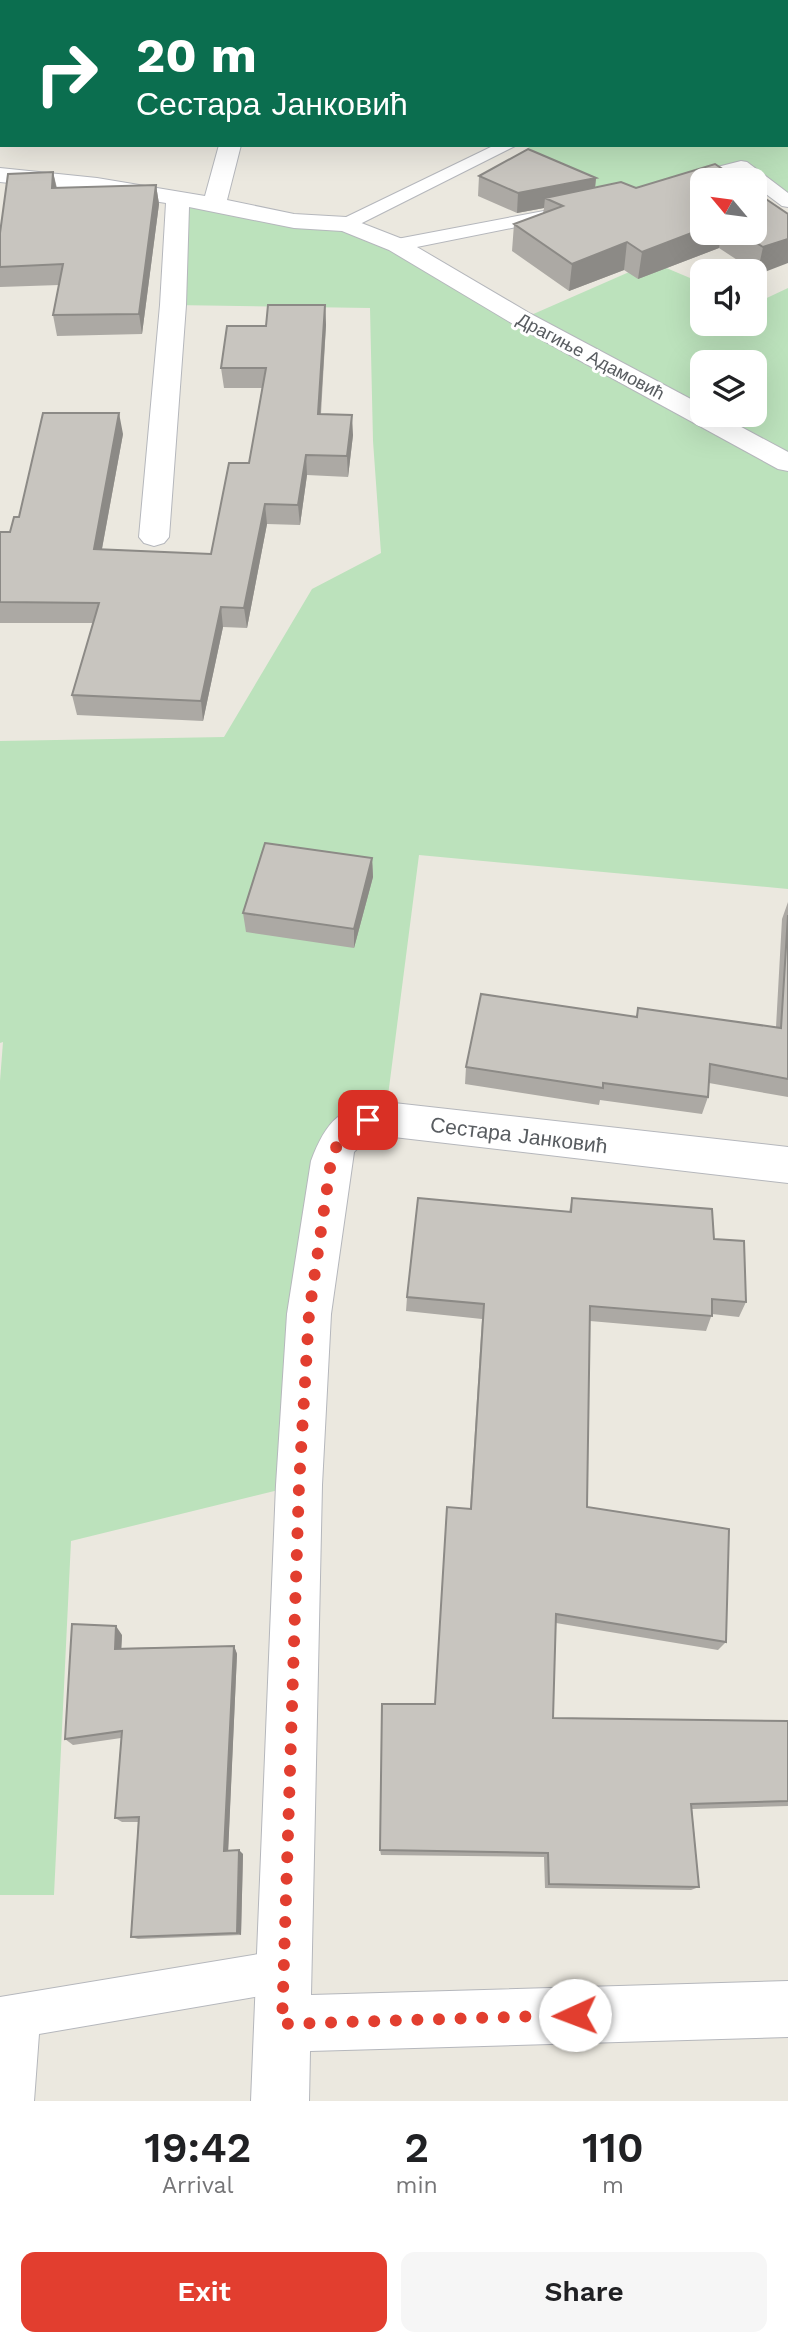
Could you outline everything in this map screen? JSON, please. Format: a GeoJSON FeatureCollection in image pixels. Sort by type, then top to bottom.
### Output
{"type":"FeatureCollection","features":[{"type":"Feature","properties":{"kind":"street"},"geometry":{"type":"LineString","coordinates":[[214,204],[229,147]]}},
{"type":"Feature","properties":{"kind":"street","name":"Драгиње Адамовић"},"geometry":{"type":"LineString","coordinates":[[0,175],[97,185],[214,204],[294,221],[346,224],[397,245],[522,319],[788,463]]}},
{"type":"Feature","properties":{"kind":"street"},"geometry":{"type":"LineString","coordinates":[[154,537],[173,305],[178,198]]}},
{"type":"Feature","properties":{"kind":"street","name":"Сестара Јанковић"},"geometry":{"type":"LineString","coordinates":[[281,2101],[299,1485],[308,1327],[331,1161],[337,1142],[351,1126],[368,1120],[385,1119],[788,1165]]}},
{"type":"Feature","properties":{"kind":"street"},"geometry":{"type":"LineString","coordinates":[[282,2024],[788,2009]]}},
{"type":"Feature","properties":{"kind":"lane","name":"Драгиње Адамовић"},"geometry":{"type":"LineString","coordinates":[[346,224],[505,147]]}},
{"type":"Feature","properties":{"kind":"lane"},"geometry":{"type":"LineString","coordinates":[[667,186],[741,166],[788,202]]}},
{"type":"Feature","properties":{"kind":"lane"},"geometry":{"type":"LineString","coordinates":[[397,245],[580,209]]}},
{"type":"Feature","properties":{"kind":"lane"},"geometry":{"type":"LineString","coordinates":[[12,2101],[10,2017],[283,1971]]}},
{"type":"Feature","properties":{"kind":"green space"},"geometry":{"type":"Polygon","coordinates":[[[528,147],[788,147],[788,202],[767,186],[767,168],[690,168],[690,180],[606,204],[528,147]]]}},
{"type":"Feature","properties":{"kind":"green space"},"geometry":{"type":"Polygon","coordinates":[[[178,198],[346,224],[522,319],[652,262],[690,278],[690,336],[767,336],[767,298],[788,288],[788,458],[728,427],[767,427],[767,350],[690,350],[690,407],[631,376],[690,409],[690,427],[723,427],[788,463],[788,889],[419,855],[385,1119],[351,1126],[299,1485],[71,1541],[54,1895],[0,1895],[0,1081],[3,1042],[0,1043],[0,741],[224,737],[312,589],[381,553],[373,441],[370,308],[173,305],[178,198]]]}},
{"type":"Feature","properties":{"kind":"building"},"geometry":{"type":"Polygon","coordinates":[[[528,149],[596,178],[518,193],[479,176],[528,149]]]}},
{"type":"Feature","properties":{"kind":"building"},"geometry":{"type":"Polygon","coordinates":[[[715,164],[721,168],[702,168],[715,164]]]}},
{"type":"Feature","properties":{"kind":"building"},"geometry":{"type":"Polygon","coordinates":[[[53,172],[52,188],[156,185],[139,314],[53,315],[63,264],[0,267],[0,233],[8,174],[53,172]]]}},
{"type":"Feature","properties":{"kind":"building"},"geometry":{"type":"Polygon","coordinates":[[[690,172],[690,234],[642,252],[627,242],[572,264],[514,224],[563,206],[545,198],[621,182],[636,188],[690,172]]]}},
{"type":"Feature","properties":{"kind":"building"},"geometry":{"type":"Polygon","coordinates":[[[767,200],[788,214],[788,239],[763,247],[760,245],[767,245],[767,200]]]}},
{"type":"Feature","properties":{"kind":"building"},"geometry":{"type":"Polygon","coordinates":[[[268,305],[325,305],[318,414],[352,415],[347,456],[306,455],[298,505],[265,504],[244,608],[221,607],[201,701],[72,695],[99,603],[0,602],[0,532],[10,532],[14,517],[19,517],[43,413],[119,413],[94,549],[211,554],[229,463],[249,463],[266,368],[221,368],[227,326],[266,326],[268,305]]]}},
{"type":"Feature","properties":{"kind":"building"},"geometry":{"type":"Polygon","coordinates":[[[265,843],[372,858],[354,929],[243,913],[265,843]]]}},
{"type":"Feature","properties":{"kind":"building"},"geometry":{"type":"Polygon","coordinates":[[[788,915],[788,1079],[710,1064],[708,1097],[603,1083],[603,1088],[466,1067],[481,994],[637,1017],[638,1008],[781,1028],[788,915]]]}},
{"type":"Feature","properties":{"kind":"building"},"geometry":{"type":"Polygon","coordinates":[[[418,1198],[571,1212],[572,1198],[712,1209],[714,1239],[744,1241],[746,1302],[712,1299],[712,1316],[590,1306],[587,1507],[729,1529],[726,1642],[556,1614],[553,1718],[788,1721],[788,1801],[691,1804],[699,1887],[549,1884],[548,1853],[380,1850],[382,1704],[435,1704],[447,1507],[471,1509],[484,1304],[407,1297],[418,1198]]]}},
{"type":"Feature","properties":{"kind":"building"},"geometry":{"type":"Polygon","coordinates":[[[72,1624],[116,1626],[115,1649],[234,1646],[224,1851],[239,1850],[237,1933],[131,1937],[139,1817],[115,1818],[122,1731],[65,1739],[72,1624]]]}},
{"type":"Feature","properties":{"kind":"route"},"geometry":{"type":"LineString","coordinates":[[368,1120],[351,1126],[337,1142],[331,1161],[309,1314],[299,1485],[282,2024],[575,2015]]}}]}
